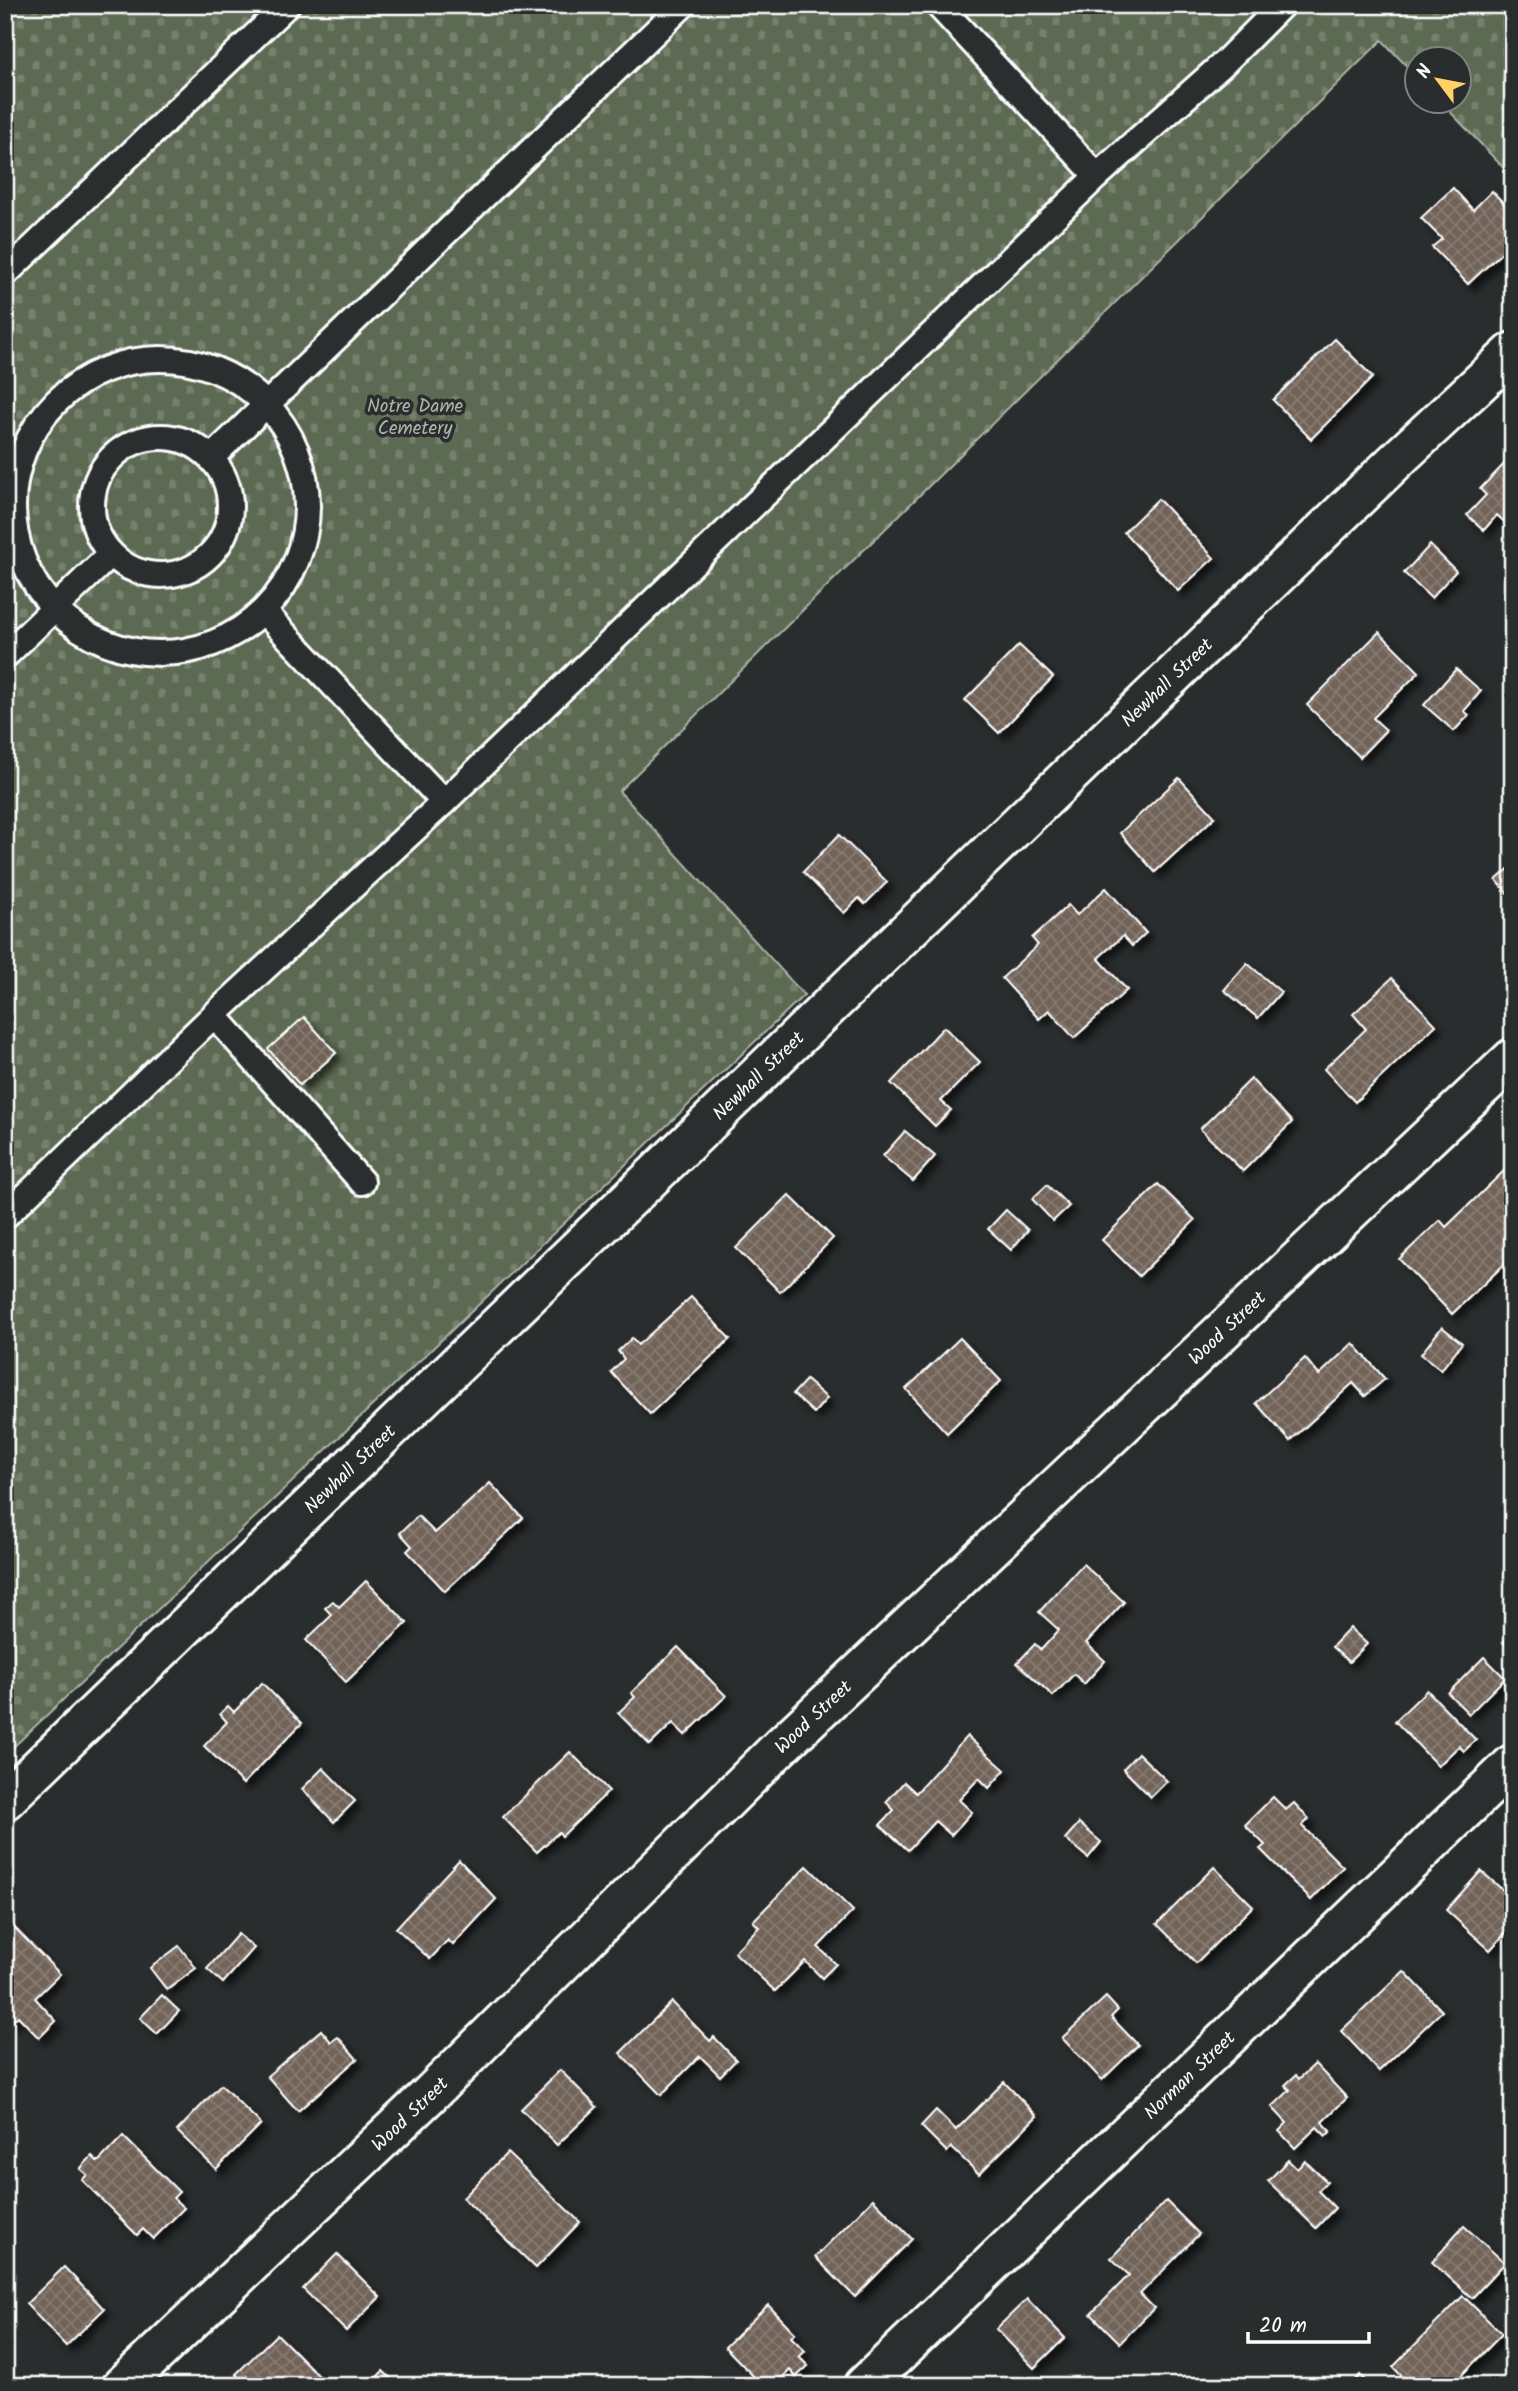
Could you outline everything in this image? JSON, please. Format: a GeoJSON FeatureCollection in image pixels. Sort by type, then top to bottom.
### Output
{"type":"FeatureCollection","features":[{"type":"Feature","properties":{"kind":"street","name":"Newhall Street"},"geometry":{"type":"LineString","coordinates":[[5,1800],[1392,463],[1513,352]]}},
{"type":"Feature","properties":{"kind":"street","name":"Wood Street"},"geometry":{"type":"LineString","coordinates":[[122,2386],[428,2096],[780,1747],[1513,1058]]}},
{"type":"Feature","properties":{"kind":"street","name":"Norman Street"},"geometry":{"type":"LineString","coordinates":[[864,2386],[1513,1764]]}},
{"type":"Feature","properties":{"kind":"lane"},"geometry":{"type":"LineString","coordinates":[[5,274],[287,5]]}},
{"type":"Feature","properties":{"kind":"lane"},"geometry":{"type":"LineString","coordinates":[[212,457],[683,5]]}},
{"type":"Feature","properties":{"kind":"lane"},"geometry":{"type":"LineString","coordinates":[[938,5],[1097,176]]}},
{"type":"Feature","properties":{"kind":"lane"},"geometry":{"type":"LineString","coordinates":[[5,1216],[214,1015],[443,802],[1097,176],[1224,63],[1282,5]]}},
{"type":"Feature","properties":{"kind":"lane"},"geometry":{"type":"LineString","coordinates":[[171,359],[205,365],[237,379],[268,405],[288,432],[303,468],[308,507],[303,545],[288,581],[264,612],[231,636],[194,651],[154,654],[115,648],[78,630],[52,611],[29,575],[16,542],[12,508],[16,473],[28,440],[47,411],[72,387],[103,370],[136,360],[171,359]]}},
{"type":"Feature","properties":{"kind":"lane"},"geometry":{"type":"LineString","coordinates":[[169,436],[192,443],[212,457],[224,475],[231,496],[230,518],[223,538],[210,556],[192,569],[170,575],[148,575],[128,567],[111,554],[97,534],[91,510],[94,486],[105,464],[122,447],[144,437],[169,436]]}},
{"type":"Feature","properties":{"kind":"lane"},"geometry":{"type":"LineString","coordinates":[[5,656],[111,554]]}},
{"type":"Feature","properties":{"kind":"lane"},"geometry":{"type":"LineString","coordinates":[[264,612],[443,802]]}},
{"type":"Feature","properties":{"kind":"lane"},"geometry":{"type":"LineString","coordinates":[[214,1015],[362,1182]]}},
{"type":"Feature","properties":{"kind":"green space","name":"Notre Dame Cemetery"},"geometry":{"type":"Polygon","coordinates":[[[5,5],[1513,5],[1513,178],[1454,116],[1472,116],[1472,46],[1402,46],[1402,61],[1382,40],[619,791],[804,995],[5,1755],[5,5]]]}},
{"type":"Feature","properties":{"kind":"building"},"geometry":{"type":"Polygon","coordinates":[[[1453,188],[1473,210],[1492,191],[1513,213],[1513,242],[1468,284],[1432,247],[1442,239],[1421,218],[1453,188]]]}},
{"type":"Feature","properties":{"kind":"building"},"geometry":{"type":"Polygon","coordinates":[[[1335,339],[1373,377],[1311,439],[1273,400],[1335,339]]]}},
{"type":"Feature","properties":{"kind":"building"},"geometry":{"type":"Polygon","coordinates":[[[1513,455],[1513,530],[1497,515],[1484,530],[1467,515],[1486,495],[1480,489],[1513,455]]]}},
{"type":"Feature","properties":{"kind":"building"},"geometry":{"type":"Polygon","coordinates":[[[1158,499],[1214,558],[1178,591],[1124,532],[1158,499]]]}},
{"type":"Feature","properties":{"kind":"building"},"geometry":{"type":"Polygon","coordinates":[[[1430,545],[1456,571],[1431,598],[1404,573],[1430,545]]]}},
{"type":"Feature","properties":{"kind":"building"},"geometry":{"type":"Polygon","coordinates":[[[1379,632],[1419,672],[1373,718],[1386,730],[1360,757],[1307,705],[1379,632]]]}},
{"type":"Feature","properties":{"kind":"building"},"geometry":{"type":"Polygon","coordinates":[[[1019,645],[1053,677],[999,733],[965,700],[1019,645]]]}},
{"type":"Feature","properties":{"kind":"building"},"geometry":{"type":"Polygon","coordinates":[[[1456,669],[1481,691],[1464,711],[1469,715],[1454,731],[1424,705],[1456,669]]]}},
{"type":"Feature","properties":{"kind":"building"},"geometry":{"type":"Polygon","coordinates":[[[1179,778],[1215,817],[1155,872],[1120,833],[1179,778]]]}},
{"type":"Feature","properties":{"kind":"building"},"geometry":{"type":"Polygon","coordinates":[[[839,835],[887,882],[865,904],[859,898],[844,913],[803,872],[839,835]]]}},
{"type":"Feature","properties":{"kind":"building"},"geometry":{"type":"Polygon","coordinates":[[[1513,865],[1513,899],[1496,880],[1513,865]]]}},
{"type":"Feature","properties":{"kind":"building"},"geometry":{"type":"Polygon","coordinates":[[[1106,888],[1146,933],[1132,946],[1123,936],[1098,958],[1127,990],[1074,1038],[1049,1010],[1039,1019],[1002,978],[1038,945],[1032,938],[1068,905],[1077,915],[1106,888]]]}},
{"type":"Feature","properties":{"kind":"building"},"geometry":{"type":"Polygon","coordinates":[[[1247,963],[1281,992],[1258,1018],[1224,990],[1247,963]]]}},
{"type":"Feature","properties":{"kind":"building"},"geometry":{"type":"Polygon","coordinates":[[[1392,978],[1436,1025],[1355,1102],[1324,1069],[1366,1029],[1353,1014],[1392,978]]]}},
{"type":"Feature","properties":{"kind":"building"},"geometry":{"type":"Polygon","coordinates":[[[304,1017],[336,1053],[300,1085],[268,1049],[304,1017]]]}},
{"type":"Feature","properties":{"kind":"building"},"geometry":{"type":"Polygon","coordinates":[[[944,1027],[980,1062],[941,1101],[951,1110],[935,1126],[891,1083],[944,1027]]]}},
{"type":"Feature","properties":{"kind":"building"},"geometry":{"type":"Polygon","coordinates":[[[1251,1079],[1292,1122],[1243,1171],[1200,1129],[1251,1079]]]}},
{"type":"Feature","properties":{"kind":"building"},"geometry":{"type":"Polygon","coordinates":[[[905,1131],[935,1156],[913,1181],[883,1156],[905,1131]]]}},
{"type":"Feature","properties":{"kind":"building"},"geometry":{"type":"Polygon","coordinates":[[[1507,1168],[1513,1174],[1513,1256],[1452,1314],[1399,1259],[1440,1220],[1446,1227],[1507,1168]]]}},
{"type":"Feature","properties":{"kind":"building"},"geometry":{"type":"Polygon","coordinates":[[[1158,1184],[1195,1220],[1139,1276],[1102,1240],[1158,1184]]]}},
{"type":"Feature","properties":{"kind":"building"},"geometry":{"type":"Polygon","coordinates":[[[1047,1185],[1069,1206],[1053,1221],[1032,1199],[1047,1185]]]}},
{"type":"Feature","properties":{"kind":"building"},"geometry":{"type":"Polygon","coordinates":[[[789,1195],[833,1238],[780,1292],[736,1248],[789,1195]]]}},
{"type":"Feature","properties":{"kind":"building"},"geometry":{"type":"Polygon","coordinates":[[[1006,1210],[1028,1230],[1011,1250],[988,1229],[1006,1210]]]}},
{"type":"Feature","properties":{"kind":"building"},"geometry":{"type":"Polygon","coordinates":[[[691,1297],[730,1339],[650,1414],[611,1372],[624,1359],[618,1351],[632,1338],[638,1345],[691,1297]]]}},
{"type":"Feature","properties":{"kind":"building"},"geometry":{"type":"Polygon","coordinates":[[[1442,1327],[1462,1343],[1441,1370],[1421,1354],[1442,1327]]]}},
{"type":"Feature","properties":{"kind":"building"},"geometry":{"type":"Polygon","coordinates":[[[960,1338],[1001,1381],[947,1433],[906,1389],[960,1338]]]}},
{"type":"Feature","properties":{"kind":"building"},"geometry":{"type":"Polygon","coordinates":[[[1353,1343],[1385,1379],[1365,1396],[1353,1383],[1290,1441],[1256,1403],[1305,1358],[1319,1375],[1353,1343]]]}},
{"type":"Feature","properties":{"kind":"building"},"geometry":{"type":"Polygon","coordinates":[[[806,1380],[827,1398],[814,1413],[793,1394],[806,1380]]]}},
{"type":"Feature","properties":{"kind":"building"},"geometry":{"type":"Polygon","coordinates":[[[490,1483],[523,1518],[445,1591],[407,1551],[412,1546],[400,1533],[418,1516],[435,1533],[490,1483]]]}},
{"type":"Feature","properties":{"kind":"building"},"geometry":{"type":"Polygon","coordinates":[[[1083,1564],[1124,1602],[1086,1643],[1105,1661],[1084,1684],[1074,1674],[1053,1696],[1017,1663],[1035,1644],[1041,1650],[1059,1630],[1039,1612],[1083,1564]]]}},
{"type":"Feature","properties":{"kind":"building"},"geometry":{"type":"Polygon","coordinates":[[[366,1581],[407,1623],[346,1682],[306,1640],[332,1615],[325,1608],[333,1601],[339,1607],[366,1581]]]}},
{"type":"Feature","properties":{"kind":"building"},"geometry":{"type":"Polygon","coordinates":[[[1350,1628],[1367,1644],[1349,1662],[1332,1647],[1350,1628]]]}},
{"type":"Feature","properties":{"kind":"building"},"geometry":{"type":"Polygon","coordinates":[[[1513,1633],[1513,1652],[1503,1642],[1513,1633]]]}},
{"type":"Feature","properties":{"kind":"building"},"geometry":{"type":"Polygon","coordinates":[[[678,1647],[726,1696],[685,1735],[673,1723],[650,1745],[618,1713],[635,1697],[631,1693],[678,1647]]]}},
{"type":"Feature","properties":{"kind":"building"},"geometry":{"type":"Polygon","coordinates":[[[1484,1657],[1505,1678],[1469,1714],[1448,1693],[1484,1657]]]}},
{"type":"Feature","properties":{"kind":"building"},"geometry":{"type":"Polygon","coordinates":[[[262,1683],[302,1723],[243,1784],[204,1746],[227,1722],[220,1714],[228,1706],[234,1712],[262,1683]]]}},
{"type":"Feature","properties":{"kind":"building"},"geometry":{"type":"Polygon","coordinates":[[[1427,1690],[1476,1740],[1464,1751],[1459,1746],[1438,1766],[1395,1721],[1427,1690]]]}},
{"type":"Feature","properties":{"kind":"building"},"geometry":{"type":"Polygon","coordinates":[[[967,1736],[1005,1770],[989,1788],[979,1778],[959,1800],[972,1812],[951,1835],[935,1821],[908,1850],[880,1825],[894,1810],[886,1802],[904,1782],[916,1793],[967,1736]]]}},
{"type":"Feature","properties":{"kind":"building"},"geometry":{"type":"Polygon","coordinates":[[[570,1752],[609,1791],[562,1836],[559,1832],[537,1852],[503,1817],[570,1752]]]}},
{"type":"Feature","properties":{"kind":"building"},"geometry":{"type":"Polygon","coordinates":[[[1138,1753],[1167,1781],[1151,1797],[1123,1769],[1138,1753]]]}},
{"type":"Feature","properties":{"kind":"building"},"geometry":{"type":"Polygon","coordinates":[[[323,1768],[355,1801],[334,1822],[302,1789],[323,1768]]]}},
{"type":"Feature","properties":{"kind":"building"},"geometry":{"type":"Polygon","coordinates":[[[1273,1797],[1286,1810],[1294,1803],[1309,1819],[1302,1826],[1343,1867],[1311,1900],[1260,1849],[1265,1845],[1245,1825],[1273,1797]]]}},
{"type":"Feature","properties":{"kind":"building"},"geometry":{"type":"Polygon","coordinates":[[[1079,1823],[1101,1842],[1088,1858],[1065,1839],[1079,1823]]]}},
{"type":"Feature","properties":{"kind":"building"},"geometry":{"type":"Polygon","coordinates":[[[459,1860],[496,1899],[453,1945],[448,1940],[430,1959],[396,1928],[459,1860]]]}},
{"type":"Feature","properties":{"kind":"building"},"geometry":{"type":"Polygon","coordinates":[[[807,1866],[853,1911],[818,1947],[836,1964],[822,1978],[805,1961],[775,1991],[734,1952],[759,1927],[753,1921],[807,1866]]]}},
{"type":"Feature","properties":{"kind":"building"},"geometry":{"type":"Polygon","coordinates":[[[1214,1867],[1253,1906],[1196,1963],[1157,1924],[1214,1867]]]}},
{"type":"Feature","properties":{"kind":"building"},"geometry":{"type":"Polygon","coordinates":[[[1481,1871],[1513,1899],[1513,1925],[1490,1950],[1446,1910],[1481,1871]]]}},
{"type":"Feature","properties":{"kind":"building"},"geometry":{"type":"Polygon","coordinates":[[[7,1920],[60,1974],[35,1998],[56,2021],[39,2038],[18,2016],[5,2028],[7,1920]]]}},
{"type":"Feature","properties":{"kind":"building"},"geometry":{"type":"Polygon","coordinates":[[[238,1934],[254,1948],[223,1983],[207,1969],[238,1934]]]}},
{"type":"Feature","properties":{"kind":"building"},"geometry":{"type":"Polygon","coordinates":[[[179,1946],[196,1968],[167,1990],[150,1968],[179,1946]]]}},
{"type":"Feature","properties":{"kind":"building"},"geometry":{"type":"Polygon","coordinates":[[[1404,1971],[1442,2011],[1379,2071],[1341,2031],[1404,1971]]]}},
{"type":"Feature","properties":{"kind":"building"},"geometry":{"type":"Polygon","coordinates":[[[162,1995],[179,2011],[157,2034],[140,2018],[162,1995]]]}},
{"type":"Feature","properties":{"kind":"building"},"geometry":{"type":"Polygon","coordinates":[[[1106,1997],[1118,2010],[1111,2017],[1138,2045],[1102,2080],[1062,2038],[1106,1997]]]}},
{"type":"Feature","properties":{"kind":"building"},"geometry":{"type":"Polygon","coordinates":[[[672,2002],[710,2041],[714,2037],[736,2060],[720,2076],[700,2056],[661,2095],[620,2053],[672,2002]]]}},
{"type":"Feature","properties":{"kind":"building"},"geometry":{"type":"Polygon","coordinates":[[[321,2030],[331,2042],[338,2037],[357,2059],[298,2111],[267,2076],[321,2030]]]}},
{"type":"Feature","properties":{"kind":"building"},"geometry":{"type":"Polygon","coordinates":[[[1315,2064],[1347,2098],[1322,2122],[1331,2131],[1326,2136],[1317,2127],[1295,2148],[1279,2131],[1287,2123],[1272,2107],[1290,2090],[1285,2085],[1296,2075],[1299,2079],[1315,2064]]]}},
{"type":"Feature","properties":{"kind":"building"},"geometry":{"type":"Polygon","coordinates":[[[560,2070],[597,2107],[557,2145],[521,2109],[560,2070]]]}},
{"type":"Feature","properties":{"kind":"building"},"geometry":{"type":"Polygon","coordinates":[[[1004,2082],[1037,2116],[979,2174],[951,2147],[947,2152],[921,2126],[936,2110],[956,2130],[1004,2082]]]}},
{"type":"Feature","properties":{"kind":"building"},"geometry":{"type":"Polygon","coordinates":[[[221,2085],[261,2124],[216,2169],[177,2131],[221,2085]]]}},
{"type":"Feature","properties":{"kind":"building"},"geometry":{"type":"Polygon","coordinates":[[[123,2136],[179,2192],[173,2198],[184,2208],[153,2239],[143,2229],[137,2235],[82,2180],[87,2175],[80,2169],[92,2156],[98,2162],[123,2136]]]}},
{"type":"Feature","properties":{"kind":"building"},"geometry":{"type":"Polygon","coordinates":[[[507,2153],[580,2222],[536,2268],[463,2198],[507,2153]]]}},
{"type":"Feature","properties":{"kind":"building"},"geometry":{"type":"Polygon","coordinates":[[[1288,2160],[1297,2169],[1305,2161],[1327,2182],[1318,2191],[1335,2208],[1316,2228],[1268,2181],[1288,2160]]]}},
{"type":"Feature","properties":{"kind":"building"},"geometry":{"type":"Polygon","coordinates":[[[873,2199],[912,2239],[855,2297],[815,2257],[873,2199]]]}},
{"type":"Feature","properties":{"kind":"building"},"geometry":{"type":"Polygon","coordinates":[[[1166,2201],[1199,2234],[1140,2294],[1154,2308],[1120,2343],[1091,2314],[1129,2275],[1111,2258],[1166,2201]]]}},
{"type":"Feature","properties":{"kind":"building"},"geometry":{"type":"Polygon","coordinates":[[[1464,2226],[1505,2263],[1472,2298],[1432,2262],[1464,2226]]]}},
{"type":"Feature","properties":{"kind":"building"},"geometry":{"type":"Polygon","coordinates":[[[337,2254],[380,2297],[346,2331],[303,2289],[337,2254]]]}},
{"type":"Feature","properties":{"kind":"building"},"geometry":{"type":"Polygon","coordinates":[[[64,2267],[104,2309],[66,2346],[26,2304],[64,2267]]]}},
{"type":"Feature","properties":{"kind":"building"},"geometry":{"type":"Polygon","coordinates":[[[1463,2296],[1502,2334],[1451,2386],[1411,2386],[1393,2367],[1463,2296]]]}},
{"type":"Feature","properties":{"kind":"building"},"geometry":{"type":"Polygon","coordinates":[[[1027,2299],[1065,2338],[1034,2368],[996,2329],[1027,2299]]]}},
{"type":"Feature","properties":{"kind":"building"},"geometry":{"type":"Polygon","coordinates":[[[768,2305],[795,2333],[791,2337],[805,2351],[799,2357],[808,2366],[796,2377],[790,2370],[774,2386],[763,2386],[725,2347],[768,2305]]]}},
{"type":"Feature","properties":{"kind":"building"},"geometry":{"type":"Polygon","coordinates":[[[277,2334],[329,2386],[248,2386],[236,2374],[277,2334]]]}},
{"type":"Feature","properties":{"kind":"building"},"geometry":{"type":"Polygon","coordinates":[[[383,2371],[399,2386],[372,2386],[370,2384],[383,2371]]]}},
{"type":"Feature","properties":{"kind":"building"},"geometry":{"type":"Polygon","coordinates":[[[1360,2375],[1370,2386],[1349,2386],[1360,2375]]]}}]}
